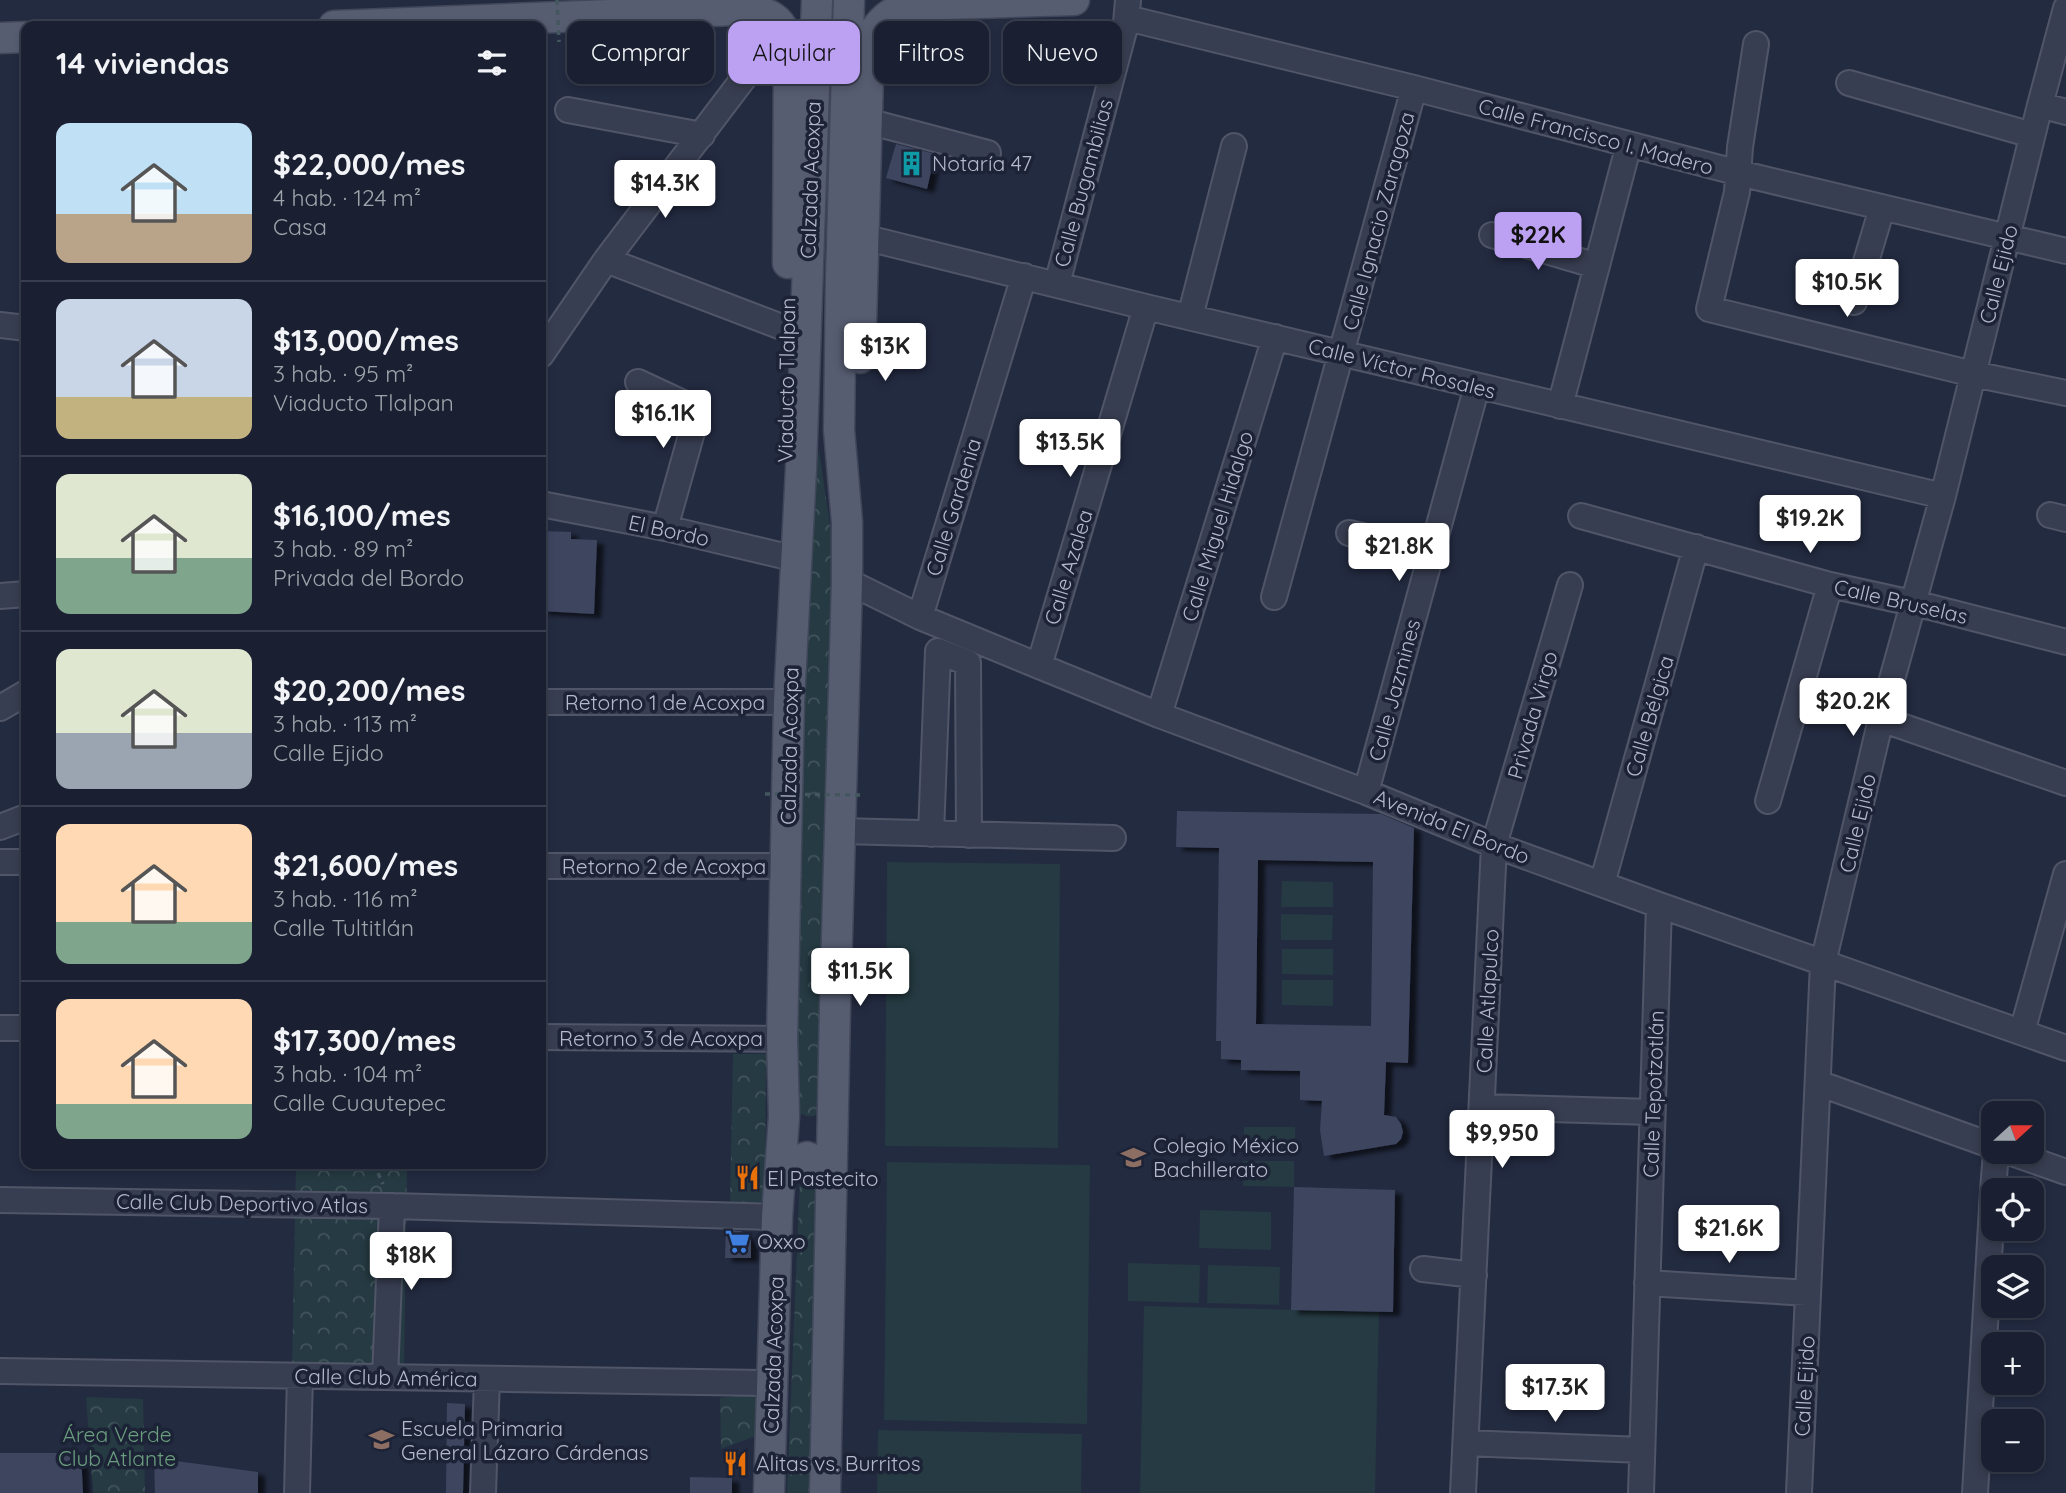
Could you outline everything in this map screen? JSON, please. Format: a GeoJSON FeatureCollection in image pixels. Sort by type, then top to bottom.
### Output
{"type":"FeatureCollection","features":[{"type":"Feature","properties":{"kind":"main road"},"geometry":{"type":"LineString","coordinates":[[565,8],[614,0]]}},
{"type":"Feature","properties":{"kind":"main road"},"geometry":{"type":"LineString","coordinates":[[847,522],[858,469],[869,41],[879,23],[895,11],[914,5],[1074,0]]}},
{"type":"Feature","properties":{"kind":"main road","name":"Viaducto Tlalpan"},"geometry":{"type":"LineString","coordinates":[[475,21],[565,8],[735,10],[763,12],[779,22],[788,38],[789,47],[785,486],[796,559]]}},
{"type":"Feature","properties":{"kind":"main road","name":"Calzada Acoxpa"},"geometry":{"type":"LineString","coordinates":[[769,1493],[777,1217],[784,1116],[782,1039],[789,702],[801,469],[816,14]]}},
{"type":"Feature","properties":{"kind":"main road","name":"Calzada Acoxpa"},"geometry":{"type":"LineString","coordinates":[[825,1493],[847,522],[839,430],[848,15]]}},
{"type":"Feature","properties":{"kind":"main road"},"geometry":{"type":"LineString","coordinates":[[0,38],[21,37]]}},
{"type":"Feature","properties":{"kind":"main road"},"geometry":{"type":"LineString","coordinates":[[784,1116],[795,1127],[807,1132],[818,1129],[832,1116]]}},
{"type":"Feature","properties":{"kind":"main road"},"geometry":{"type":"LineString","coordinates":[[782,1166],[807,1157],[819,1162],[831,1180]]}},
{"type":"Feature","properties":{"kind":"street","name":"Calle Ejido"},"geometry":{"type":"LineString","coordinates":[[1799,1493],[1823,963],[1881,719],[1943,496],[2039,106],[2066,8]]}},
{"type":"Feature","properties":{"kind":"street","name":"Calle Francisco I. Madero"},"geometry":{"type":"LineString","coordinates":[[1128,9],[1414,88],[1739,173],[2066,251]]}},
{"type":"Feature","properties":{"kind":"street","name":"Calle Bugambilias"},"geometry":{"type":"LineString","coordinates":[[1057,284],[1128,9]]}},
{"type":"Feature","properties":{"kind":"street"},"geometry":{"type":"LineString","coordinates":[[735,10],[747,21]]}},
{"type":"Feature","properties":{"kind":"street"},"geometry":{"type":"LineString","coordinates":[[1756,44],[1740,147],[1737,192],[1709,309],[2066,393]]}},
{"type":"Feature","properties":{"kind":"street"},"geometry":{"type":"LineString","coordinates":[[1849,83],[2032,135]]}},
{"type":"Feature","properties":{"kind":"street"},"geometry":{"type":"LineString","coordinates":[[546,348],[606,260],[740,84]]}},
{"type":"Feature","properties":{"kind":"street","name":"Calle Ignacio Zaragoza"},"geometry":{"type":"LineString","coordinates":[[1274,597],[1414,88]]}},
{"type":"Feature","properties":{"kind":"street"},"geometry":{"type":"LineString","coordinates":[[2039,106],[2066,112]]}},
{"type":"Feature","properties":{"kind":"street"},"geometry":{"type":"LineString","coordinates":[[568,110],[702,135]]}},
{"type":"Feature","properties":{"kind":"street"},"geometry":{"type":"LineString","coordinates":[[867,121],[988,153]]}},
{"type":"Feature","properties":{"kind":"street"},"geometry":{"type":"LineString","coordinates":[[1560,406],[1629,144]]}},
{"type":"Feature","properties":{"kind":"street"},"geometry":{"type":"LineString","coordinates":[[1190,317],[1234,146]]}},
{"type":"Feature","properties":{"kind":"street"},"geometry":{"type":"LineString","coordinates":[[1854,302],[1882,208]]}},
{"type":"Feature","properties":{"kind":"street"},"geometry":{"type":"LineString","coordinates":[[1492,235],[1597,266]]}},
{"type":"Feature","properties":{"kind":"street","name":"Calle Víctor Rosales"},"geometry":{"type":"LineString","coordinates":[[863,237],[1943,496]]}},
{"type":"Feature","properties":{"kind":"street"},"geometry":{"type":"LineString","coordinates":[[606,260],[787,329]]}},
{"type":"Feature","properties":{"kind":"street","name":"Calle Gardenia"},"geometry":{"type":"LineString","coordinates":[[920,617],[1024,276]]}},
{"type":"Feature","properties":{"kind":"street","name":"Calle Azalea"},"geometry":{"type":"LineString","coordinates":[[1039,666],[1146,307]]}},
{"type":"Feature","properties":{"kind":"street"},"geometry":{"type":"LineString","coordinates":[[0,325],[21,327]]}},
{"type":"Feature","properties":{"kind":"street","name":"Calle Miguel Hidalgo"},"geometry":{"type":"LineString","coordinates":[[1158,715],[1275,337]]}},
{"type":"Feature","properties":{"kind":"street"},"geometry":{"type":"LineString","coordinates":[[638,382],[683,402],[690,407],[693,415],[694,425],[665,528]]}},
{"type":"Feature","properties":{"kind":"street","name":"Calle Jazmines"},"geometry":{"type":"LineString","coordinates":[[1366,792],[1476,386]]}},
{"type":"Feature","properties":{"kind":"street","name":"El Bordo"},"geometry":{"type":"LineString","coordinates":[[546,505],[665,528],[796,559]]}},
{"type":"Feature","properties":{"kind":"street","name":"Calle Bruselas"},"geometry":{"type":"LineString","coordinates":[[1581,516],[1830,585],[2066,642]]}},
{"type":"Feature","properties":{"kind":"street"},"geometry":{"type":"LineString","coordinates":[[1349,533],[1431,552]]}},
{"type":"Feature","properties":{"kind":"street","name":"Calle Bélgica"},"geometry":{"type":"LineString","coordinates":[[1602,884],[1696,547]]}},
{"type":"Feature","properties":{"kind":"street","name":"Avenida El Bordo"},"geometry":{"type":"LineString","coordinates":[[846,581],[920,617],[1158,715],[1366,792],[1494,845],[2066,1048]]}},
{"type":"Feature","properties":{"kind":"street","name":"Privada Virgo"},"geometry":{"type":"LineString","coordinates":[[1494,845],[1570,585]]}},
{"type":"Feature","properties":{"kind":"street"},"geometry":{"type":"LineString","coordinates":[[1768,801],[1830,585]]}},
{"type":"Feature","properties":{"kind":"street"},"geometry":{"type":"LineString","coordinates":[[0,596],[21,594]]}},
{"type":"Feature","properties":{"kind":"street"},"geometry":{"type":"LineString","coordinates":[[931,834],[938,651],[968,663],[969,835]]}},
{"type":"Feature","properties":{"kind":"street"},"geometry":{"type":"LineString","coordinates":[[0,708],[21,695]]}},
{"type":"Feature","properties":{"kind":"street","name":"Retorno 1 de Acoxpa"},"geometry":{"type":"LineString","coordinates":[[546,702],[789,702]]}},
{"type":"Feature","properties":{"kind":"street"},"geometry":{"type":"LineString","coordinates":[[1881,719],[2066,783]]}},
{"type":"Feature","properties":{"kind":"street"},"geometry":{"type":"LineString","coordinates":[[0,827],[21,819]]}},
{"type":"Feature","properties":{"kind":"street"},"geometry":{"type":"LineString","coordinates":[[839,831],[1113,838]]}},
{"type":"Feature","properties":{"kind":"street","name":"Calle Atlapulco"},"geometry":{"type":"LineString","coordinates":[[1463,1493],[1494,845]]}},
{"type":"Feature","properties":{"kind":"street"},"geometry":{"type":"LineString","coordinates":[[0,862],[21,862]]}},
{"type":"Feature","properties":{"kind":"street","name":"Retorno 2 de Acoxpa"},"geometry":{"type":"LineString","coordinates":[[546,866],[786,866]]}},
{"type":"Feature","properties":{"kind":"street"},"geometry":{"type":"LineString","coordinates":[[2022,1032],[2066,874]]}},
{"type":"Feature","properties":{"kind":"street","name":"Calle Tepotzotlán"},"geometry":{"type":"LineString","coordinates":[[1641,1493],[1659,905]]}},
{"type":"Feature","properties":{"kind":"street"},"geometry":{"type":"LineString","coordinates":[[0,1028],[21,1028]]}},
{"type":"Feature","properties":{"kind":"street","name":"Retorno 3 de Acoxpa"},"geometry":{"type":"LineString","coordinates":[[546,1037],[782,1039]]}},
{"type":"Feature","properties":{"kind":"street"},"geometry":{"type":"LineString","coordinates":[[1818,1083],[1981,1142]]}},
{"type":"Feature","properties":{"kind":"street"},"geometry":{"type":"LineString","coordinates":[[1482,1107],[1652,1112]]}},
{"type":"Feature","properties":{"kind":"street"},"geometry":{"type":"LineString","coordinates":[[2043,1164],[2066,1172]]}},
{"type":"Feature","properties":{"kind":"street","name":"Calle Club Deportivo Atlas"},"geometry":{"type":"LineString","coordinates":[[0,1200],[391,1206],[777,1217]]}},
{"type":"Feature","properties":{"kind":"street"},"geometry":{"type":"LineString","coordinates":[[386,1377],[391,1206]]}},
{"type":"Feature","properties":{"kind":"street"},"geometry":{"type":"LineString","coordinates":[[1975,1493],[1990,1241]]}},
{"type":"Feature","properties":{"kind":"street"},"geometry":{"type":"LineString","coordinates":[[1423,1269],[1474,1275]]}},
{"type":"Feature","properties":{"kind":"street"},"geometry":{"type":"LineString","coordinates":[[1647,1283],[1808,1293]]}},
{"type":"Feature","properties":{"kind":"street","name":"Calle Club América"},"geometry":{"type":"LineString","coordinates":[[0,1371],[771,1383]]}},
{"type":"Feature","properties":{"kind":"street"},"geometry":{"type":"LineString","coordinates":[[297,1493],[300,1376]]}},
{"type":"Feature","properties":{"kind":"street"},"geometry":{"type":"LineString","coordinates":[[484,1493],[487,1379]]}},
{"type":"Feature","properties":{"kind":"street"},"geometry":{"type":"LineString","coordinates":[[1466,1443],[1642,1450]]}},
{"type":"Feature","properties":{"kind":"path"},"geometry":{"type":"LineString","coordinates":[[558,42],[565,8]]}},
{"type":"Feature","properties":{"kind":"path"},"geometry":{"type":"LineString","coordinates":[[765,794],[862,795]]}},
{"type":"Feature","properties":{"kind":"green space"},"geometry":{"type":"Polygon","coordinates":[[[819,450],[839,587],[819,1114],[809,1116],[796,1109],[794,883],[805,572],[819,450]]]}},
{"type":"Feature","properties":{"kind":"green space"},"geometry":{"type":"Polygon","coordinates":[[[887,862],[1060,864],[1058,1148],[885,1146],[887,862]]]}},
{"type":"Feature","properties":{"kind":"green space"},"geometry":{"type":"Polygon","coordinates":[[[1282,881],[1333,882],[1333,907],[1281,907],[1282,881]]]}},
{"type":"Feature","properties":{"kind":"green space"},"geometry":{"type":"Polygon","coordinates":[[[1281,914],[1333,915],[1332,940],[1281,940],[1281,914]]]}},
{"type":"Feature","properties":{"kind":"green space"},"geometry":{"type":"Polygon","coordinates":[[[1282,949],[1333,949],[1333,975],[1282,974],[1282,949]]]}},
{"type":"Feature","properties":{"kind":"green space"},"geometry":{"type":"Polygon","coordinates":[[[1282,980],[1333,980],[1333,1006],[1282,1005],[1282,980]]]}},
{"type":"Feature","properties":{"kind":"green space"},"geometry":{"type":"Polygon","coordinates":[[[733,1054],[766,1054],[765,1202],[730,1203],[733,1054]]]}},
{"type":"Feature","properties":{"kind":"green space"},"geometry":{"type":"Polygon","coordinates":[[[1244,1127],[1295,1127],[1295,1152],[1244,1152],[1244,1127]]]}},
{"type":"Feature","properties":{"kind":"green space"},"geometry":{"type":"Polygon","coordinates":[[[1243,1161],[1294,1161],[1294,1187],[1243,1186],[1243,1161]]]}},
{"type":"Feature","properties":{"kind":"green space"},"geometry":{"type":"Polygon","coordinates":[[[887,1162],[1090,1165],[1087,1424],[884,1420],[887,1162]]]}},
{"type":"Feature","properties":{"kind":"green space"},"geometry":{"type":"Polygon","coordinates":[[[296,1169],[407,1169],[404,1370],[292,1369],[296,1169]]]}},
{"type":"Feature","properties":{"kind":"green space"},"geometry":{"type":"Polygon","coordinates":[[[812,1172],[823,1184],[814,1493],[787,1493],[800,1177],[812,1172]]]}},
{"type":"Feature","properties":{"kind":"green space"},"geometry":{"type":"Polygon","coordinates":[[[1200,1210],[1271,1212],[1271,1250],[1199,1248],[1200,1210]]]}},
{"type":"Feature","properties":{"kind":"green space"},"geometry":{"type":"Polygon","coordinates":[[[1128,1263],[1200,1265],[1199,1303],[1128,1301],[1128,1263]]]}},
{"type":"Feature","properties":{"kind":"green space"},"geometry":{"type":"Polygon","coordinates":[[[1208,1265],[1280,1267],[1279,1305],[1207,1303],[1208,1265]]]}},
{"type":"Feature","properties":{"kind":"green space"},"geometry":{"type":"Polygon","coordinates":[[[1144,1306],[1379,1312],[1375,1493],[1140,1493],[1144,1306]]]}},
{"type":"Feature","properties":{"kind":"green space"},"geometry":{"type":"Polygon","coordinates":[[[763,1392],[758,1435],[721,1449],[720,1398],[763,1392]]]}},
{"type":"Feature","properties":{"kind":"green space","name":"Área Verde Club Atlante"},"geometry":{"type":"Polygon","coordinates":[[[86,1397],[143,1399],[145,1493],[93,1493],[86,1397]]]}},
{"type":"Feature","properties":{"kind":"green space"},"geometry":{"type":"Polygon","coordinates":[[[878,1430],[1082,1434],[1081,1493],[877,1493],[878,1430]]]}},
{"type":"Feature","properties":{"kind":"building","name":"Notaría 47"},"geometry":{"type":"Polygon","coordinates":[[[896,144],[935,154],[927,189],[886,178],[896,144]]]}},
{"type":"Feature","properties":{"kind":"building"},"geometry":{"type":"Polygon","coordinates":[[[546,531],[571,532],[571,539],[597,540],[594,614],[546,611],[546,531]]]}},
{"type":"Feature","properties":{"kind":"building"},"geometry":{"type":"Polygon","coordinates":[[[1177,811],[1381,814],[1414,828],[1408,1063],[1386,1062],[1384,1115],[1396,1117],[1403,1132],[1396,1144],[1324,1156],[1320,1130],[1322,1101],[1300,1100],[1300,1071],[1241,1070],[1241,1060],[1221,1059],[1221,1041],[1216,1041],[1219,848],[1176,847],[1177,811]],[[1258,860],[1256,1024],[1371,1026],[1373,862],[1258,860]]]}},
{"type":"Feature","properties":{"kind":"building"},"geometry":{"type":"Polygon","coordinates":[[[1294,1187],[1395,1190],[1393,1312],[1291,1310],[1294,1187]]]}},
{"type":"Feature","properties":{"kind":"building"},"geometry":{"type":"Polygon","coordinates":[[[726,1230],[741,1231],[751,1240],[751,1258],[725,1258],[726,1230]]]}},
{"type":"Feature","properties":{"kind":"building"},"geometry":{"type":"Polygon","coordinates":[[[447,1403],[465,1404],[463,1493],[446,1493],[447,1403]]]}},
{"type":"Feature","properties":{"kind":"building"},"geometry":{"type":"Polygon","coordinates":[[[0,1453],[81,1453],[83,1493],[0,1493],[0,1453]]]}},
{"type":"Feature","properties":{"kind":"building"},"geometry":{"type":"Polygon","coordinates":[[[154,1458],[258,1472],[258,1493],[155,1493],[154,1458]]]}},
{"type":"Feature","properties":{"kind":"building"},"geometry":{"type":"Polygon","coordinates":[[[690,1477],[732,1478],[732,1493],[690,1493],[690,1477]]]}},
{"type":"Feature","properties":{"kind":"place","name":"Notaría 47"},"geometry":{"type":"Point","coordinates":[912,163]}},
{"type":"Feature","properties":{"kind":"place","name":"Colegio México Bachillerato"},"geometry":{"type":"Point","coordinates":[1133,1157]}},
{"type":"Feature","properties":{"kind":"place","name":"El Pastecito"},"geometry":{"type":"Point","coordinates":[747,1178]}},
{"type":"Feature","properties":{"kind":"place","name":"Oxxo"},"geometry":{"type":"Point","coordinates":[737,1241]}},
{"type":"Feature","properties":{"kind":"place","name":"Escuela Primaria General Lázaro Cárdenas"},"geometry":{"type":"Point","coordinates":[381,1440]}},
{"type":"Feature","properties":{"kind":"place","name":"Alitas vs. Burritos"},"geometry":{"type":"Point","coordinates":[736,1463]}}]}
